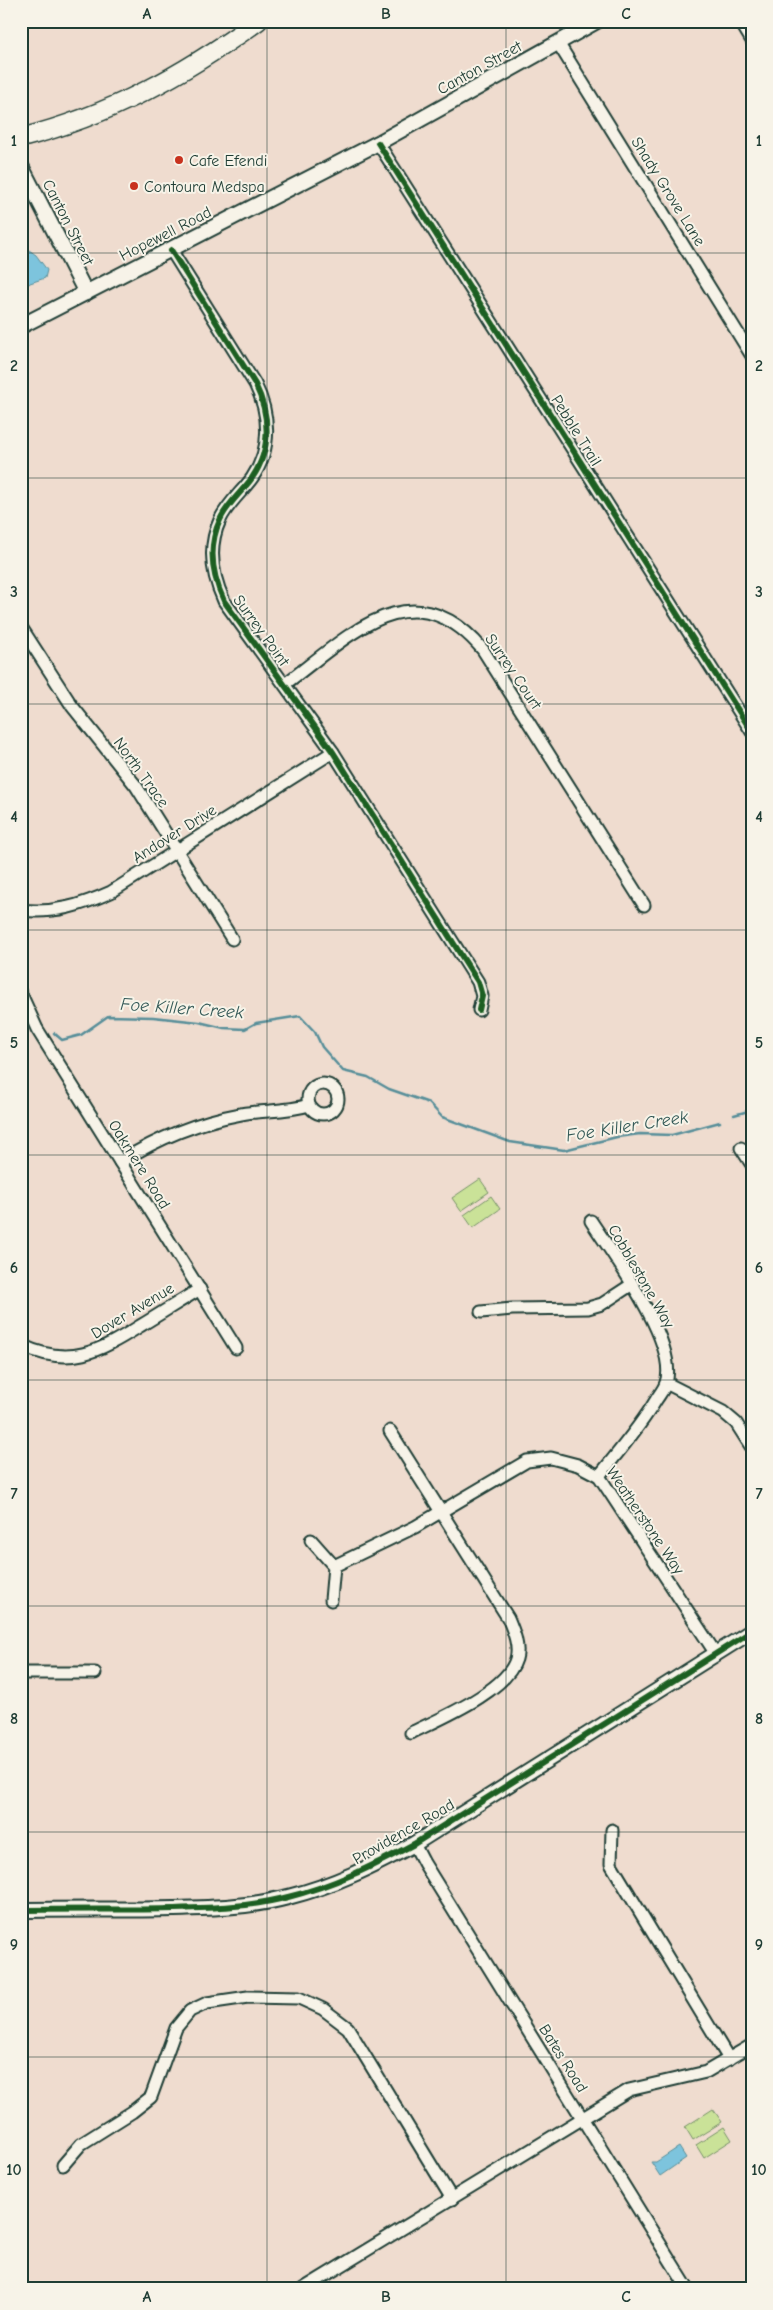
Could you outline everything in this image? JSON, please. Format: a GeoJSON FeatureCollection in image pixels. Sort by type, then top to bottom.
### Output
{"type":"FeatureCollection","features":[{"type":"Feature","properties":{"kind":"main road"},"geometry":{"type":"LineString","coordinates":[[21,138],[74,123],[142,95],[202,61],[258,21]]}},
{"type":"Feature","properties":{"kind":"street","name":"Canton Street"},"geometry":{"type":"LineString","coordinates":[[378,143],[597,21]]}},
{"type":"Feature","properties":{"kind":"street"},"geometry":{"type":"LineString","coordinates":[[741,23],[752,41]]}},
{"type":"Feature","properties":{"kind":"street","name":"Shady Grove Lane"},"geometry":{"type":"LineString","coordinates":[[558,43],[752,356]]}},
{"type":"Feature","properties":{"kind":"street","name":"Hopewell Road"},"geometry":{"type":"LineString","coordinates":[[21,326],[378,143]]}},
{"type":"Feature","properties":{"kind":"street","name":"Pebble Trail"},"geometry":{"type":"LineString","coordinates":[[378,143],[752,732]]}},
{"type":"Feature","properties":{"kind":"street","name":"Canton Street"},"geometry":{"type":"LineString","coordinates":[[21,166],[86,293]]}},
{"type":"Feature","properties":{"kind":"street","name":"Surrey Point"},"geometry":{"type":"LineString","coordinates":[[171,250],[255,384],[265,407],[268,431],[263,456],[253,477],[229,505],[220,520],[213,541],[212,563],[215,582],[224,601],[333,752],[478,982],[482,996],[479,1010]]}},
{"type":"Feature","properties":{"kind":"street","name":"Surrey Court"},"geometry":{"type":"LineString","coordinates":[[285,684],[362,627],[383,616],[401,612],[420,612],[439,616],[456,624],[471,635],[483,650],[644,905]]}},
{"type":"Feature","properties":{"kind":"street","name":"North Trace"},"geometry":{"type":"LineString","coordinates":[[21,627],[72,706],[136,786],[232,939]]}},
{"type":"Feature","properties":{"kind":"street","name":"Andover Drive"},"geometry":{"type":"LineString","coordinates":[[21,910],[50,911],[86,903],[111,892],[333,752]]}},
{"type":"Feature","properties":{"kind":"street","name":"Oakmere Road"},"geometry":{"type":"LineString","coordinates":[[21,994],[37,1029],[236,1348]]}},
{"type":"Feature","properties":{"kind":"street"},"geometry":{"type":"LineString","coordinates":[[120,1162],[159,1139],[202,1123],[241,1114],[290,1111],[309,1105]]}},
{"type":"Feature","properties":{"kind":"street"},"geometry":{"type":"LineString","coordinates":[[741,1148],[752,1165]]}},
{"type":"Feature","properties":{"kind":"street","name":"Cobblestone Way"},"geometry":{"type":"LineString","coordinates":[[591,1221],[657,1329],[667,1354],[666,1383],[643,1422],[599,1476]]}},
{"type":"Feature","properties":{"kind":"street"},"geometry":{"type":"LineString","coordinates":[[481,1312],[512,1309],[588,1308],[602,1304],[631,1285]]}},
{"type":"Feature","properties":{"kind":"street","name":"Dover Avenue"},"geometry":{"type":"LineString","coordinates":[[21,1345],[38,1352],[56,1356],[92,1353],[200,1289]]}},
{"type":"Feature","properties":{"kind":"street"},"geometry":{"type":"LineString","coordinates":[[666,1383],[723,1412],[736,1423],[752,1448]]}},
{"type":"Feature","properties":{"kind":"street"},"geometry":{"type":"LineString","coordinates":[[390,1430],[508,1618],[517,1644],[517,1658],[501,1682],[411,1734]]}},
{"type":"Feature","properties":{"kind":"street","name":"Weatherstone Way"},"geometry":{"type":"LineString","coordinates":[[334,1566],[415,1527],[527,1461],[551,1458],[578,1465],[599,1476],[716,1654]]}},
{"type":"Feature","properties":{"kind":"street"},"geometry":{"type":"LineString","coordinates":[[311,1540],[334,1566],[331,1600]]}},
{"type":"Feature","properties":{"kind":"street","name":"Providence Road"},"geometry":{"type":"LineString","coordinates":[[21,1910],[210,1908],[286,1898],[331,1885],[373,1867],[414,1844],[752,1631]]}},
{"type":"Feature","properties":{"kind":"street"},"geometry":{"type":"LineString","coordinates":[[21,1673],[95,1673]]}},
{"type":"Feature","properties":{"kind":"street"},"geometry":{"type":"LineString","coordinates":[[612,1830],[611,1864],[729,2059]]}},
{"type":"Feature","properties":{"kind":"street","name":"Bates Road"},"geometry":{"type":"LineString","coordinates":[[414,1844],[688,2289]]}},
{"type":"Feature","properties":{"kind":"street"},"geometry":{"type":"LineString","coordinates":[[63,2165],[81,2144],[132,2112],[151,2097],[176,2028],[190,2011],[207,2003],[248,1997],[300,1998],[322,2009],[348,2028],[452,2199]]}},
{"type":"Feature","properties":{"kind":"street"},"geometry":{"type":"LineString","coordinates":[[302,2289],[629,2090],[638,2086],[706,2072],[752,2045]]}},
{"type":"Feature","properties":{"kind":"green space"},"geometry":{"type":"Polygon","coordinates":[[[480,1179],[489,1192],[461,1211],[452,1198],[480,1179]]]}},
{"type":"Feature","properties":{"kind":"green space"},"geometry":{"type":"Polygon","coordinates":[[[491,1196],[500,1209],[473,1228],[464,1215],[491,1196]]]}},
{"type":"Feature","properties":{"kind":"green space"},"geometry":{"type":"Polygon","coordinates":[[[713,2109],[722,2122],[693,2140],[685,2127],[713,2109]]]}},
{"type":"Feature","properties":{"kind":"green space"},"geometry":{"type":"Polygon","coordinates":[[[724,2127],[732,2140],[704,2158],[696,2145],[724,2127]]]}},
{"type":"Feature","properties":{"kind":"water"},"geometry":{"type":"Polygon","coordinates":[[[29,250],[36,255],[47,270],[45,278],[30,283],[21,291],[21,255],[29,250]]]}},
{"type":"Feature","properties":{"kind":"water"},"geometry":{"type":"Polygon","coordinates":[[[679,2147],[686,2158],[660,2176],[651,2162],[656,2162],[679,2147]]]}},
{"type":"Feature","properties":{"kind":"waterway","name":"Foe Killer Creek"},"geometry":{"type":"LineString","coordinates":[[54,1033],[62,1040],[81,1035],[108,1016],[153,1017],[199,1022],[224,1028],[245,1029],[256,1023],[300,1016],[315,1032],[322,1047],[343,1071],[368,1077],[389,1089],[429,1103],[442,1117],[510,1142],[564,1150],[617,1137],[640,1134],[672,1135],[720,1122]]}},
{"type":"Feature","properties":{"kind":"waterway","name":"Foe Killer Creek"},"geometry":{"type":"LineString","coordinates":[[734,1115],[752,1110]]}},
{"type":"Feature","properties":{"kind":"cycle path"},"geometry":{"type":"LineString","coordinates":[[378,143],[752,732]]}},
{"type":"Feature","properties":{"kind":"cycle path"},"geometry":{"type":"LineString","coordinates":[[171,250],[255,384],[264,407],[266,419],[266,443],[258,467],[252,478],[220,520],[213,541],[214,571],[224,601],[333,752],[478,982],[482,996],[479,1010]]}},
{"type":"Feature","properties":{"kind":"cycle path"},"geometry":{"type":"LineString","coordinates":[[21,1910],[174,1909],[231,1906],[274,1900],[337,1881],[368,1868],[414,1844],[752,1631]]}},
{"type":"Feature","properties":{"kind":"place","name":"Cafe Efendi"},"geometry":{"type":"Point","coordinates":[179,160]}},
{"type":"Feature","properties":{"kind":"place","name":"Contoura Medspa"},"geometry":{"type":"Point","coordinates":[134,186]}}]}
